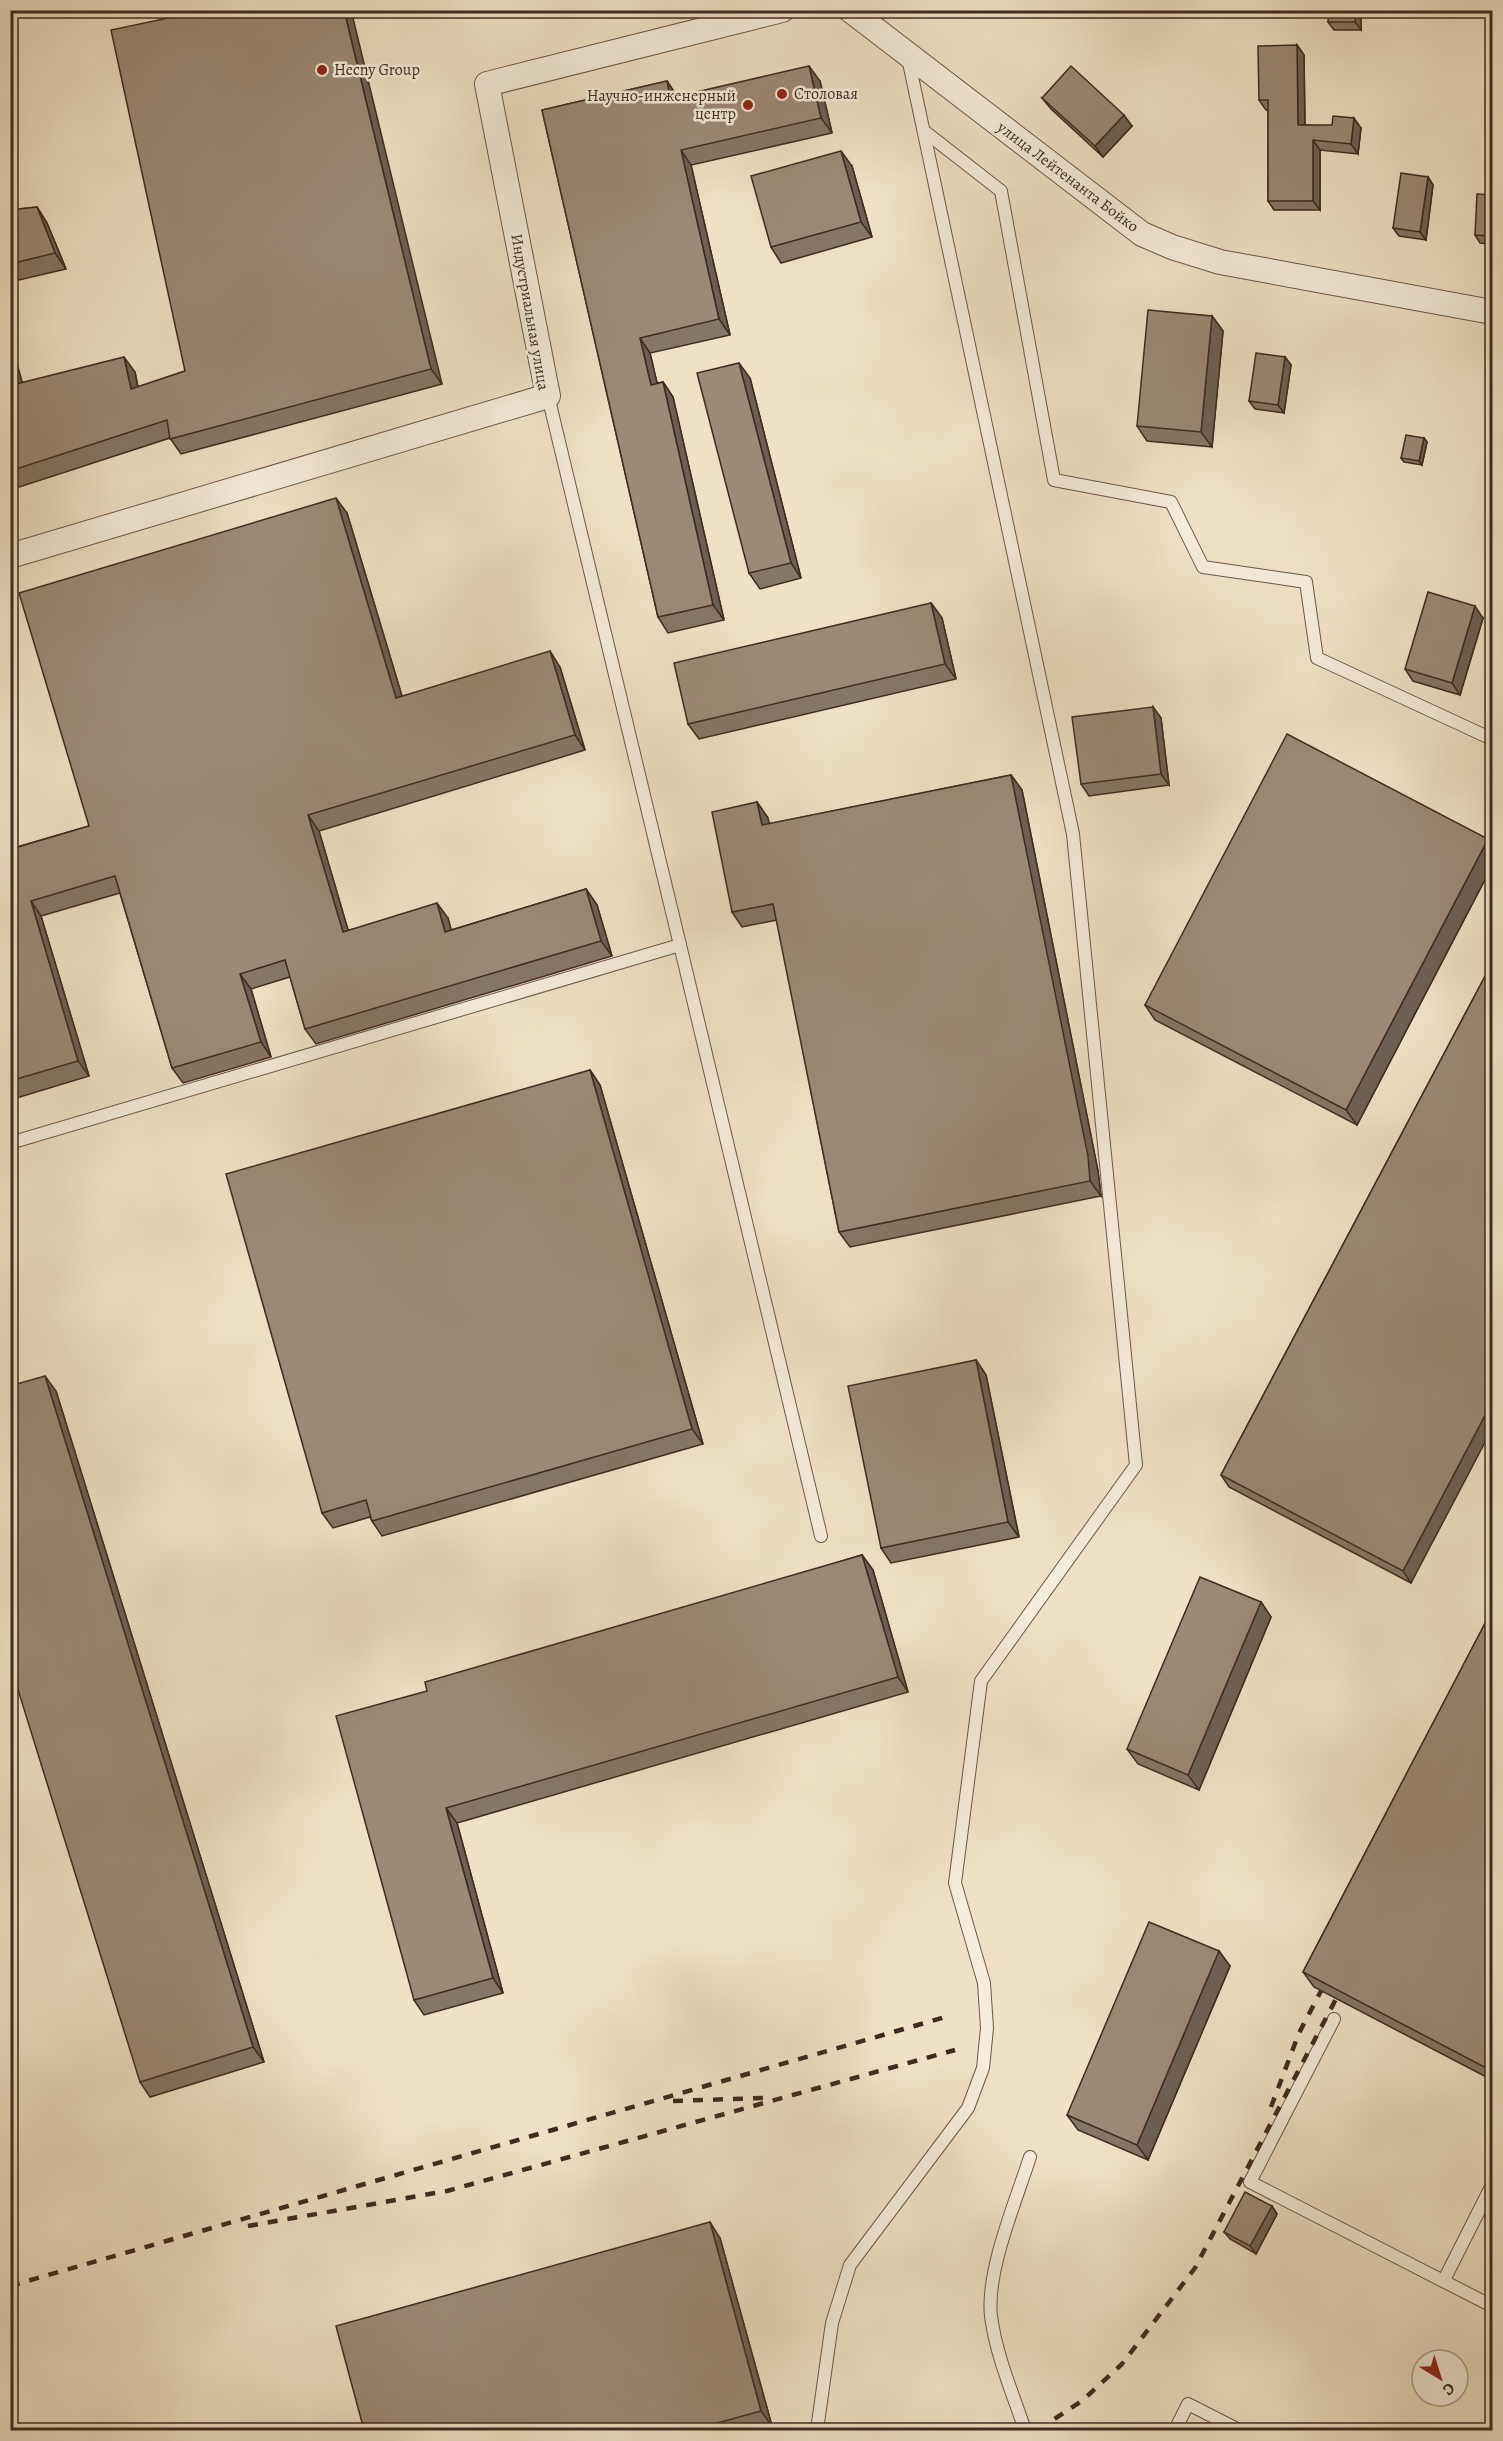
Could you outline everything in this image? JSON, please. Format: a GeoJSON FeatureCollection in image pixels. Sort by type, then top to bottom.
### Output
{"type":"FeatureCollection","features":[{"type":"Feature","properties":{"kind":"street","name":"Индустриальная улица"},"geometry":{"type":"LineString","coordinates":[[10,556],[548,396],[487,84],[782,10]]}},
{"type":"Feature","properties":{"kind":"street","name":"улица Лейтенанта Бойко"},"geometry":{"type":"LineString","coordinates":[[850,10],[1142,234],[1220,262],[1492,312]]}},
{"type":"Feature","properties":{"kind":"lane"},"geometry":{"type":"LineString","coordinates":[[817,2430],[832,2323],[850,2265],[968,2108],[983,2068],[987,2028],[984,1983],[955,1883],[981,1681],[1136,1465],[1073,834],[908,54]]}},
{"type":"Feature","properties":{"kind":"lane"},"geometry":{"type":"LineString","coordinates":[[924,131],[1000,191],[1054,480],[1172,502],[1203,567],[1306,582],[1317,658],[1492,739]]}},
{"type":"Feature","properties":{"kind":"lane"},"geometry":{"type":"LineString","coordinates":[[548,396],[820,1536]]}},
{"type":"Feature","properties":{"kind":"lane"},"geometry":{"type":"LineString","coordinates":[[10,1143],[680,945]]}},
{"type":"Feature","properties":{"kind":"lane"},"geometry":{"type":"LineString","coordinates":[[1334,2019],[1250,2182],[1492,2306]]}},
{"type":"Feature","properties":{"kind":"lane"},"geometry":{"type":"LineString","coordinates":[[1025,2430],[1005,2372],[991,2315],[994,2271],[1030,2157]]}},
{"type":"Feature","properties":{"kind":"lane"},"geometry":{"type":"LineString","coordinates":[[1444,2280],[1492,2185]]}},
{"type":"Feature","properties":{"kind":"lane"},"geometry":{"type":"LineString","coordinates":[[1175,2430],[1188,2404],[1239,2430]]}},
{"type":"Feature","properties":{"kind":"building"},"geometry":{"type":"Polygon","coordinates":[[[206,10],[344,10],[431,369],[170,439],[167,420],[10,471],[10,363],[16,384],[124,357],[131,389],[185,371],[111,30],[206,10]]]}},
{"type":"Feature","properties":{"kind":"building"},"geometry":{"type":"Polygon","coordinates":[[[1329,10],[1356,10],[1355,22],[1328,22],[1329,10]]]}},
{"type":"Feature","properties":{"kind":"building"},"geometry":{"type":"Polygon","coordinates":[[[1297,45],[1298,125],[1332,125],[1333,116],[1354,118],[1351,144],[1313,140],[1313,201],[1268,201],[1268,100],[1259,100],[1258,46],[1297,45]]]}},
{"type":"Feature","properties":{"kind":"building"},"geometry":{"type":"Polygon","coordinates":[[[809,66],[821,118],[681,150],[719,319],[640,338],[651,385],[663,382],[713,605],[658,617],[542,110],[667,81],[670,98],[809,66]]]}},
{"type":"Feature","properties":{"kind":"building"},"geometry":{"type":"Polygon","coordinates":[[[1071,66],[1124,115],[1095,146],[1042,98],[1071,66]]]}},
{"type":"Feature","properties":{"kind":"building"},"geometry":{"type":"Polygon","coordinates":[[[841,151],[861,222],[771,247],[751,176],[841,151]]]}},
{"type":"Feature","properties":{"kind":"building"},"geometry":{"type":"Polygon","coordinates":[[[1401,173],[1428,177],[1420,232],[1393,228],[1401,173]]]}},
{"type":"Feature","properties":{"kind":"building"},"geometry":{"type":"Polygon","coordinates":[[[1477,194],[1492,195],[1492,236],[1475,235],[1477,194]]]}},
{"type":"Feature","properties":{"kind":"building"},"geometry":{"type":"Polygon","coordinates":[[[37,207],[55,253],[10,264],[10,210],[37,207]]]}},
{"type":"Feature","properties":{"kind":"building"},"geometry":{"type":"Polygon","coordinates":[[[1148,310],[1212,316],[1201,432],[1137,426],[1148,310]]]}},
{"type":"Feature","properties":{"kind":"building"},"geometry":{"type":"Polygon","coordinates":[[[1256,353],[1285,357],[1278,405],[1249,401],[1256,353]]]}},
{"type":"Feature","properties":{"kind":"building"},"geometry":{"type":"Polygon","coordinates":[[[739,363],[791,563],[749,573],[697,373],[739,363]]]}},
{"type":"Feature","properties":{"kind":"building"},"geometry":{"type":"Polygon","coordinates":[[[1406,435],[1424,438],[1419,461],[1401,458],[1406,435]]]}},
{"type":"Feature","properties":{"kind":"building"},"geometry":{"type":"Polygon","coordinates":[[[336,498],[396,698],[550,651],[575,735],[308,815],[343,932],[437,903],[445,932],[586,889],[601,941],[305,1029],[285,960],[240,974],[261,1042],[172,1068],[115,876],[31,901],[78,1061],[10,1081],[10,846],[11,849],[89,826],[19,593],[336,498]]]}},
{"type":"Feature","properties":{"kind":"building"},"geometry":{"type":"Polygon","coordinates":[[[1428,592],[1475,606],[1452,683],[1405,669],[1428,592]]]}},
{"type":"Feature","properties":{"kind":"building"},"geometry":{"type":"Polygon","coordinates":[[[931,603],[945,664],[688,724],[674,663],[931,603]]]}},
{"type":"Feature","properties":{"kind":"building"},"geometry":{"type":"Polygon","coordinates":[[[1153,707],[1161,774],[1081,784],[1072,717],[1153,707]]]}},
{"type":"Feature","properties":{"kind":"building"},"geometry":{"type":"Polygon","coordinates":[[[1287,734],[1488,839],[1346,1110],[1145,1005],[1287,734]]]}},
{"type":"Feature","properties":{"kind":"building"},"geometry":{"type":"Polygon","coordinates":[[[1011,775],[1088,1156],[1090,1181],[839,1232],[773,904],[732,912],[712,812],[757,802],[762,825],[1011,775]]]}},
{"type":"Feature","properties":{"kind":"building"},"geometry":{"type":"Polygon","coordinates":[[[1492,963],[1492,1402],[1403,1571],[1221,1475],[1492,963]]]}},
{"type":"Feature","properties":{"kind":"building"},"geometry":{"type":"Polygon","coordinates":[[[590,1070],[692,1429],[372,1521],[366,1500],[322,1513],[226,1174],[590,1070]]]}},
{"type":"Feature","properties":{"kind":"building"},"geometry":{"type":"Polygon","coordinates":[[[976,1360],[1008,1522],[881,1548],[848,1386],[976,1360]]]}},
{"type":"Feature","properties":{"kind":"building"},"geometry":{"type":"Polygon","coordinates":[[[45,1376],[253,2047],[140,2082],[10,1664],[10,1386],[45,1376]]]}},
{"type":"Feature","properties":{"kind":"building"},"geometry":{"type":"Polygon","coordinates":[[[862,1555],[898,1677],[446,1808],[493,1978],[414,2000],[336,1716],[427,1691],[425,1682],[862,1555]]]}},
{"type":"Feature","properties":{"kind":"building"},"geometry":{"type":"Polygon","coordinates":[[[1200,1577],[1261,1602],[1188,1775],[1127,1749],[1200,1577]]]}},
{"type":"Feature","properties":{"kind":"building"},"geometry":{"type":"Polygon","coordinates":[[[1492,1610],[1492,2071],[1303,1972],[1492,1610]]]}},
{"type":"Feature","properties":{"kind":"building"},"geometry":{"type":"Polygon","coordinates":[[[1149,1922],[1219,1951],[1137,2145],[1067,2115],[1149,1922]]]}},
{"type":"Feature","properties":{"kind":"building"},"geometry":{"type":"Polygon","coordinates":[[[1245,2192],[1272,2206],[1250,2246],[1224,2232],[1245,2192]]]}},
{"type":"Feature","properties":{"kind":"building"},"geometry":{"type":"Polygon","coordinates":[[[710,2222],[761,2411],[692,2430],[364,2430],[336,2326],[710,2222]]]}},
{"type":"Feature","properties":{"kind":"railway"},"geometry":{"type":"LineString","coordinates":[[1271,2107],[1299,2033],[1321,1991]]}},
{"type":"Feature","properties":{"kind":"railway"},"geometry":{"type":"LineString","coordinates":[[1038,2430],[1083,2400],[1122,2364],[1195,2268],[1336,1999]]}},
{"type":"Feature","properties":{"kind":"railway"},"geometry":{"type":"LineString","coordinates":[[10,2286],[949,2016]]}},
{"type":"Feature","properties":{"kind":"railway"},"geometry":{"type":"LineString","coordinates":[[248,2226],[447,2191],[955,2050]]}},
{"type":"Feature","properties":{"kind":"railway"},"geometry":{"type":"LineString","coordinates":[[673,2101],[763,2098]]}},
{"type":"Feature","properties":{"kind":"railway"},"geometry":{"type":"LineString","coordinates":[[10,2422],[37,2430]]}},
{"type":"Feature","properties":{"kind":"place","name":"Hecny Group"},"geometry":{"type":"Point","coordinates":[322,70]}},
{"type":"Feature","properties":{"kind":"place","name":"Столовая"},"geometry":{"type":"Point","coordinates":[782,94]}},
{"type":"Feature","properties":{"kind":"place","name":"Научно-инженерный центр"},"geometry":{"type":"Point","coordinates":[748,105]}}]}
